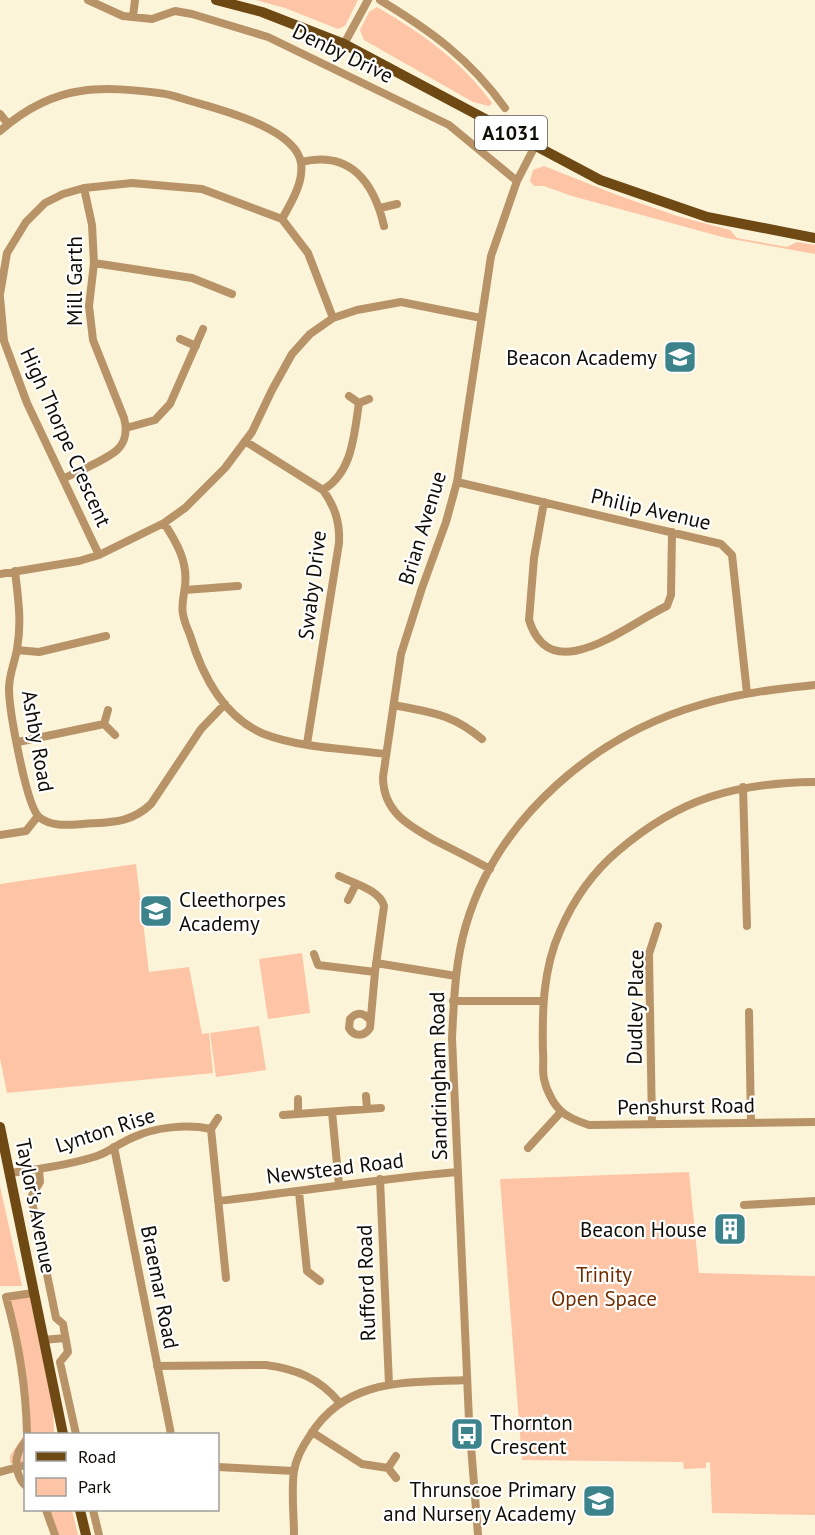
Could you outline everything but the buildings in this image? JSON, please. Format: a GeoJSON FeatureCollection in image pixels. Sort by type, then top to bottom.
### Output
{"type":"FeatureCollection","features":[{"type":"Feature","properties":{"kind":"main road","name":"A1031"},"geometry":{"type":"LineString","coordinates":[[216,0],[262,12],[344,44],[600,180],[707,217],[815,238]]}},
{"type":"Feature","properties":{"kind":"main road","name":"Taylor's Avenue"},"geometry":{"type":"LineString","coordinates":[[0,1127],[63,1433]]}},
{"type":"Feature","properties":{"kind":"main road"},"geometry":{"type":"LineString","coordinates":[[80,1511],[86,1535]]}},
{"type":"Feature","properties":{"kind":"street","name":"Denby Drive"},"geometry":{"type":"LineString","coordinates":[[88,0],[123,16],[152,19],[175,11],[268,37],[449,125],[518,181]]}},
{"type":"Feature","properties":{"kind":"street"},"geometry":{"type":"LineString","coordinates":[[133,17],[135,0]]}},
{"type":"Feature","properties":{"kind":"street"},"geometry":{"type":"LineString","coordinates":[[344,44],[368,0]]}},
{"type":"Feature","properties":{"kind":"street"},"geometry":{"type":"LineString","coordinates":[[380,0],[418,23],[463,57],[505,108]]}},
{"type":"Feature","properties":{"kind":"street"},"geometry":{"type":"LineString","coordinates":[[0,130],[38,105],[55,97],[72,92],[95,90],[160,93],[241,115],[281,137],[293,147],[301,162],[297,190],[282,219],[308,253],[333,318]]}},
{"type":"Feature","properties":{"kind":"street"},"geometry":{"type":"LineString","coordinates":[[0,114],[8,124]]}},
{"type":"Feature","properties":{"kind":"street","name":"Brian Avenue"},"geometry":{"type":"LineString","coordinates":[[490,869],[412,828],[396,815],[383,788],[401,654],[446,522],[457,482],[491,256],[518,181],[535,146]]}},
{"type":"Feature","properties":{"kind":"street"},"geometry":{"type":"LineString","coordinates":[[301,162],[324,159],[338,162],[352,169],[369,186],[380,208],[384,226]]}},
{"type":"Feature","properties":{"kind":"street","name":"High Thorpe Crescent"},"geometry":{"type":"LineString","coordinates":[[99,555],[27,403],[2,341],[0,295],[7,253],[26,222],[45,203],[63,194],[84,188],[132,183],[202,189],[282,219]]}},
{"type":"Feature","properties":{"kind":"street","name":"Mill Garth"},"geometry":{"type":"LineString","coordinates":[[84,188],[92,225],[93,263],[89,306],[93,340],[126,428]]}},
{"type":"Feature","properties":{"kind":"street"},"geometry":{"type":"LineString","coordinates":[[380,208],[396,204]]}},
{"type":"Feature","properties":{"kind":"street"},"geometry":{"type":"LineString","coordinates":[[93,263],[192,278],[232,294]]}},
{"type":"Feature","properties":{"kind":"street"},"geometry":{"type":"LineString","coordinates":[[0,574],[79,561],[99,555],[164,523],[185,508],[225,468],[252,432],[291,354],[310,334],[333,318],[357,310],[401,302],[482,318]]}},
{"type":"Feature","properties":{"kind":"street"},"geometry":{"type":"LineString","coordinates":[[63,479],[117,451],[124,440],[126,428],[155,420],[163,412],[170,404],[203,329]]}},
{"type":"Feature","properties":{"kind":"street"},"geometry":{"type":"LineString","coordinates":[[180,339],[196,346]]}},
{"type":"Feature","properties":{"kind":"street"},"geometry":{"type":"LineString","coordinates":[[349,396],[359,403]]}},
{"type":"Feature","properties":{"kind":"street"},"geometry":{"type":"LineString","coordinates":[[359,403],[369,399]]}},
{"type":"Feature","properties":{"kind":"street"},"geometry":{"type":"LineString","coordinates":[[245,441],[323,490],[332,484],[346,464],[351,452],[359,403]]}},
{"type":"Feature","properties":{"kind":"street","name":"Philip Avenue"},"geometry":{"type":"LineString","coordinates":[[457,482],[721,544],[732,555],[747,693]]}},
{"type":"Feature","properties":{"kind":"street","name":"Swaby Drive"},"geometry":{"type":"LineString","coordinates":[[306,744],[339,543],[340,528],[323,490]]}},
{"type":"Feature","properties":{"kind":"street"},"geometry":{"type":"LineString","coordinates":[[544,502],[534,558],[529,620],[532,629],[543,644],[560,652],[577,652],[594,646],[667,606],[671,595],[672,532]]}},
{"type":"Feature","properties":{"kind":"street"},"geometry":{"type":"LineString","coordinates":[[164,523],[184,560],[186,575],[183,615],[198,662],[205,678],[225,704],[245,723],[271,736],[306,744],[386,754]]}},
{"type":"Feature","properties":{"kind":"street","name":"Ashby Road"},"geometry":{"type":"LineString","coordinates":[[15,571],[20,615],[17,650],[9,688],[10,705],[27,793],[38,816],[53,824],[66,825],[121,821],[142,813],[151,804],[201,729],[225,704]]}},
{"type":"Feature","properties":{"kind":"street"},"geometry":{"type":"LineString","coordinates":[[185,590],[238,586]]}},
{"type":"Feature","properties":{"kind":"street"},"geometry":{"type":"LineString","coordinates":[[17,650],[39,652],[106,636]]}},
{"type":"Feature","properties":{"kind":"street","name":"Sandringham Road"},"geometry":{"type":"LineString","coordinates":[[478,1535],[467,1380],[452,1038],[456,976],[466,925],[490,869],[513,833],[559,783],[584,762],[621,738],[661,718],[702,704],[747,693],[815,685]]}},
{"type":"Feature","properties":{"kind":"street"},"geometry":{"type":"LineString","coordinates":[[394,705],[449,717],[483,739]]}},
{"type":"Feature","properties":{"kind":"street"},"geometry":{"type":"LineString","coordinates":[[104,724],[108,710]]}},
{"type":"Feature","properties":{"kind":"street"},"geometry":{"type":"LineString","coordinates":[[18,742],[104,724]]}},
{"type":"Feature","properties":{"kind":"street"},"geometry":{"type":"LineString","coordinates":[[104,724],[115,735]]}},
{"type":"Feature","properties":{"kind":"street"},"geometry":{"type":"LineString","coordinates":[[528,1148],[561,1112],[551,1097],[544,1079],[543,1001],[550,959],[559,933],[572,907],[601,868],[640,833],[668,815],[706,797],[743,787],[781,782],[815,782]]}},
{"type":"Feature","properties":{"kind":"street"},"geometry":{"type":"LineString","coordinates":[[743,787],[747,926]]}},
{"type":"Feature","properties":{"kind":"street"},"geometry":{"type":"LineString","coordinates":[[0,835],[26,831],[38,816]]}},
{"type":"Feature","properties":{"kind":"street"},"geometry":{"type":"LineString","coordinates":[[339,876],[375,893],[384,902],[369,1019]]}},
{"type":"Feature","properties":{"kind":"street"},"geometry":{"type":"LineString","coordinates":[[348,900],[356,884]]}},
{"type":"Feature","properties":{"kind":"street","name":"Dudley Place"},"geometry":{"type":"LineString","coordinates":[[652,1124],[649,954],[658,926]]}},
{"type":"Feature","properties":{"kind":"street"},"geometry":{"type":"LineString","coordinates":[[314,954],[318,965],[456,976]]}},
{"type":"Feature","properties":{"kind":"street"},"geometry":{"type":"LineString","coordinates":[[453,1001],[543,1001]]}},
{"type":"Feature","properties":{"kind":"street"},"geometry":{"type":"LineString","coordinates":[[749,1012],[751,1123]]}},
{"type":"Feature","properties":{"kind":"street"},"geometry":{"type":"LineString","coordinates":[[366,1096],[367,1109]]}},
{"type":"Feature","properties":{"kind":"street"},"geometry":{"type":"LineString","coordinates":[[298,1099],[298,1114]]}},
{"type":"Feature","properties":{"kind":"street"},"geometry":{"type":"LineString","coordinates":[[283,1115],[381,1108]]}},
{"type":"Feature","properties":{"kind":"street"},"geometry":{"type":"LineString","coordinates":[[332,1112],[339,1185]]}},
{"type":"Feature","properties":{"kind":"street","name":"Penshurst Road"},"geometry":{"type":"LineString","coordinates":[[561,1112],[589,1125],[815,1122]]}},
{"type":"Feature","properties":{"kind":"street"},"geometry":{"type":"LineString","coordinates":[[218,1118],[211,1129],[226,1278]]}},
{"type":"Feature","properties":{"kind":"street","name":"Lynton Rise"},"geometry":{"type":"LineString","coordinates":[[10,1173],[99,1156],[135,1136],[155,1130],[202,1127],[211,1129]]}},
{"type":"Feature","properties":{"kind":"street","name":"Braemar Road"},"geometry":{"type":"LineString","coordinates":[[114,1147],[171,1433]]}},
{"type":"Feature","properties":{"kind":"street","name":"Taylor's Avenue"},"geometry":{"type":"LineString","coordinates":[[39,1169],[40,1182],[31,1197],[56,1318],[63,1324],[65,1338]]}},
{"type":"Feature","properties":{"kind":"street","name":"Newstead Road"},"geometry":{"type":"LineString","coordinates":[[218,1201],[299,1192],[380,1179],[457,1172]]}},
{"type":"Feature","properties":{"kind":"street","name":"Rufford Road"},"geometry":{"type":"LineString","coordinates":[[380,1179],[389,1384]]}},
{"type":"Feature","properties":{"kind":"street"},"geometry":{"type":"LineString","coordinates":[[299,1192],[307,1271],[320,1281]]}},
{"type":"Feature","properties":{"kind":"street"},"geometry":{"type":"LineString","coordinates":[[744,1205],[815,1201]]}},
{"type":"Feature","properties":{"kind":"street"},"geometry":{"type":"LineString","coordinates":[[300,1280],[307,1271]]}},
{"type":"Feature","properties":{"kind":"street","name":"Taylor's Avenue"},"geometry":{"type":"LineString","coordinates":[[27,1433],[23,1368],[6,1297],[33,1293]]}},
{"type":"Feature","properties":{"kind":"street"},"geometry":{"type":"LineString","coordinates":[[44,1340],[65,1338],[68,1352],[60,1362],[76,1433]]}},
{"type":"Feature","properties":{"kind":"street"},"geometry":{"type":"LineString","coordinates":[[158,1366],[266,1365],[280,1367],[296,1371],[319,1382],[328,1388],[339,1402]]}},
{"type":"Feature","properties":{"kind":"street"},"geometry":{"type":"LineString","coordinates":[[294,1535],[294,1471],[300,1454],[325,1414],[339,1402],[364,1391],[389,1384],[467,1380]]}},
{"type":"Feature","properties":{"kind":"street"},"geometry":{"type":"LineString","coordinates":[[312,1432],[362,1464],[388,1468],[396,1478]]}},
{"type":"Feature","properties":{"kind":"street"},"geometry":{"type":"LineString","coordinates":[[24,1444],[17,1455],[22,1466],[19,1478],[24,1484]]}},
{"type":"Feature","properties":{"kind":"street"},"geometry":{"type":"LineString","coordinates":[[388,1468],[396,1456]]}},
{"type":"Feature","properties":{"kind":"street"},"geometry":{"type":"LineString","coordinates":[[0,1472],[22,1466]]}},
{"type":"Feature","properties":{"kind":"street"},"geometry":{"type":"LineString","coordinates":[[219,1467],[294,1471]]}},
{"type":"Feature","properties":{"kind":"street"},"geometry":{"type":"LineString","coordinates":[[47,1511],[55,1535]]}},
{"type":"Feature","properties":{"kind":"street"},"geometry":{"type":"LineString","coordinates":[[93,1511],[99,1535]]}},
{"type":"Feature","properties":{"kind":"green space"},"geometry":{"type":"Polygon","coordinates":[[[256,0],[358,0],[345,26],[338,29],[285,8],[256,0]]]}},
{"type":"Feature","properties":{"kind":"green space"},"geometry":{"type":"Polygon","coordinates":[[[377,7],[440,49],[468,74],[492,103],[489,106],[473,102],[364,40],[360,30],[369,12],[377,7]]]}},
{"type":"Feature","properties":{"kind":"green space"},"geometry":{"type":"Polygon","coordinates":[[[544,166],[677,216],[730,230],[737,238],[787,247],[797,242],[815,245],[815,254],[726,238],[572,196],[544,186],[534,186],[530,181],[533,170],[544,166]]]}},
{"type":"Feature","properties":{"kind":"green space"},"geometry":{"type":"Polygon","coordinates":[[[136,864],[149,972],[189,967],[202,1034],[209,1033],[213,1073],[7,1093],[0,1059],[0,884],[136,864]]]}},
{"type":"Feature","properties":{"kind":"green space"},"geometry":{"type":"Polygon","coordinates":[[[302,953],[310,1013],[268,1019],[259,959],[302,953]]]}},
{"type":"Feature","properties":{"kind":"green space"},"geometry":{"type":"Polygon","coordinates":[[[259,1026],[266,1070],[216,1077],[210,1033],[259,1026]]]}},
{"type":"Feature","properties":{"kind":"green space","name":"Trinity Open Space"},"geometry":{"type":"Polygon","coordinates":[[[689,1172],[699,1273],[815,1276],[815,1515],[712,1513],[710,1462],[706,1463],[706,1468],[684,1469],[683,1462],[522,1460],[500,1179],[689,1172]]]}},
{"type":"Feature","properties":{"kind":"green space"},"geometry":{"type":"Polygon","coordinates":[[[0,1186],[22,1286],[0,1286],[0,1186]]]}},
{"type":"Feature","properties":{"kind":"green space"},"geometry":{"type":"Polygon","coordinates":[[[30,1297],[53,1408],[54,1433],[25,1433],[18,1361],[3,1300],[30,1297]]]}},
{"type":"Feature","properties":{"kind":"green space"},"geometry":{"type":"Polygon","coordinates":[[[24,1435],[24,1462],[10,1463],[10,1456],[24,1435]]]}},
{"type":"Feature","properties":{"kind":"green space"},"geometry":{"type":"Polygon","coordinates":[[[49,1511],[72,1511],[78,1535],[58,1535],[49,1511]]]}},
{"type":"Feature","properties":{"kind":"place","name":"Beacon Academy"},"geometry":{"type":"Point","coordinates":[680,357]}},
{"type":"Feature","properties":{"kind":"place","name":"Cleethorpes Academy"},"geometry":{"type":"Point","coordinates":[156,911]}},
{"type":"Feature","properties":{"kind":"place","name":"Beacon House"},"geometry":{"type":"Point","coordinates":[730,1229]}},
{"type":"Feature","properties":{"kind":"place","name":"Thornton Crescent"},"geometry":{"type":"Point","coordinates":[467,1434]}},
{"type":"Feature","properties":{"kind":"place","name":"Thrunscoe Primary and Nursery Academy"},"geometry":{"type":"Point","coordinates":[599,1501]}}]}
